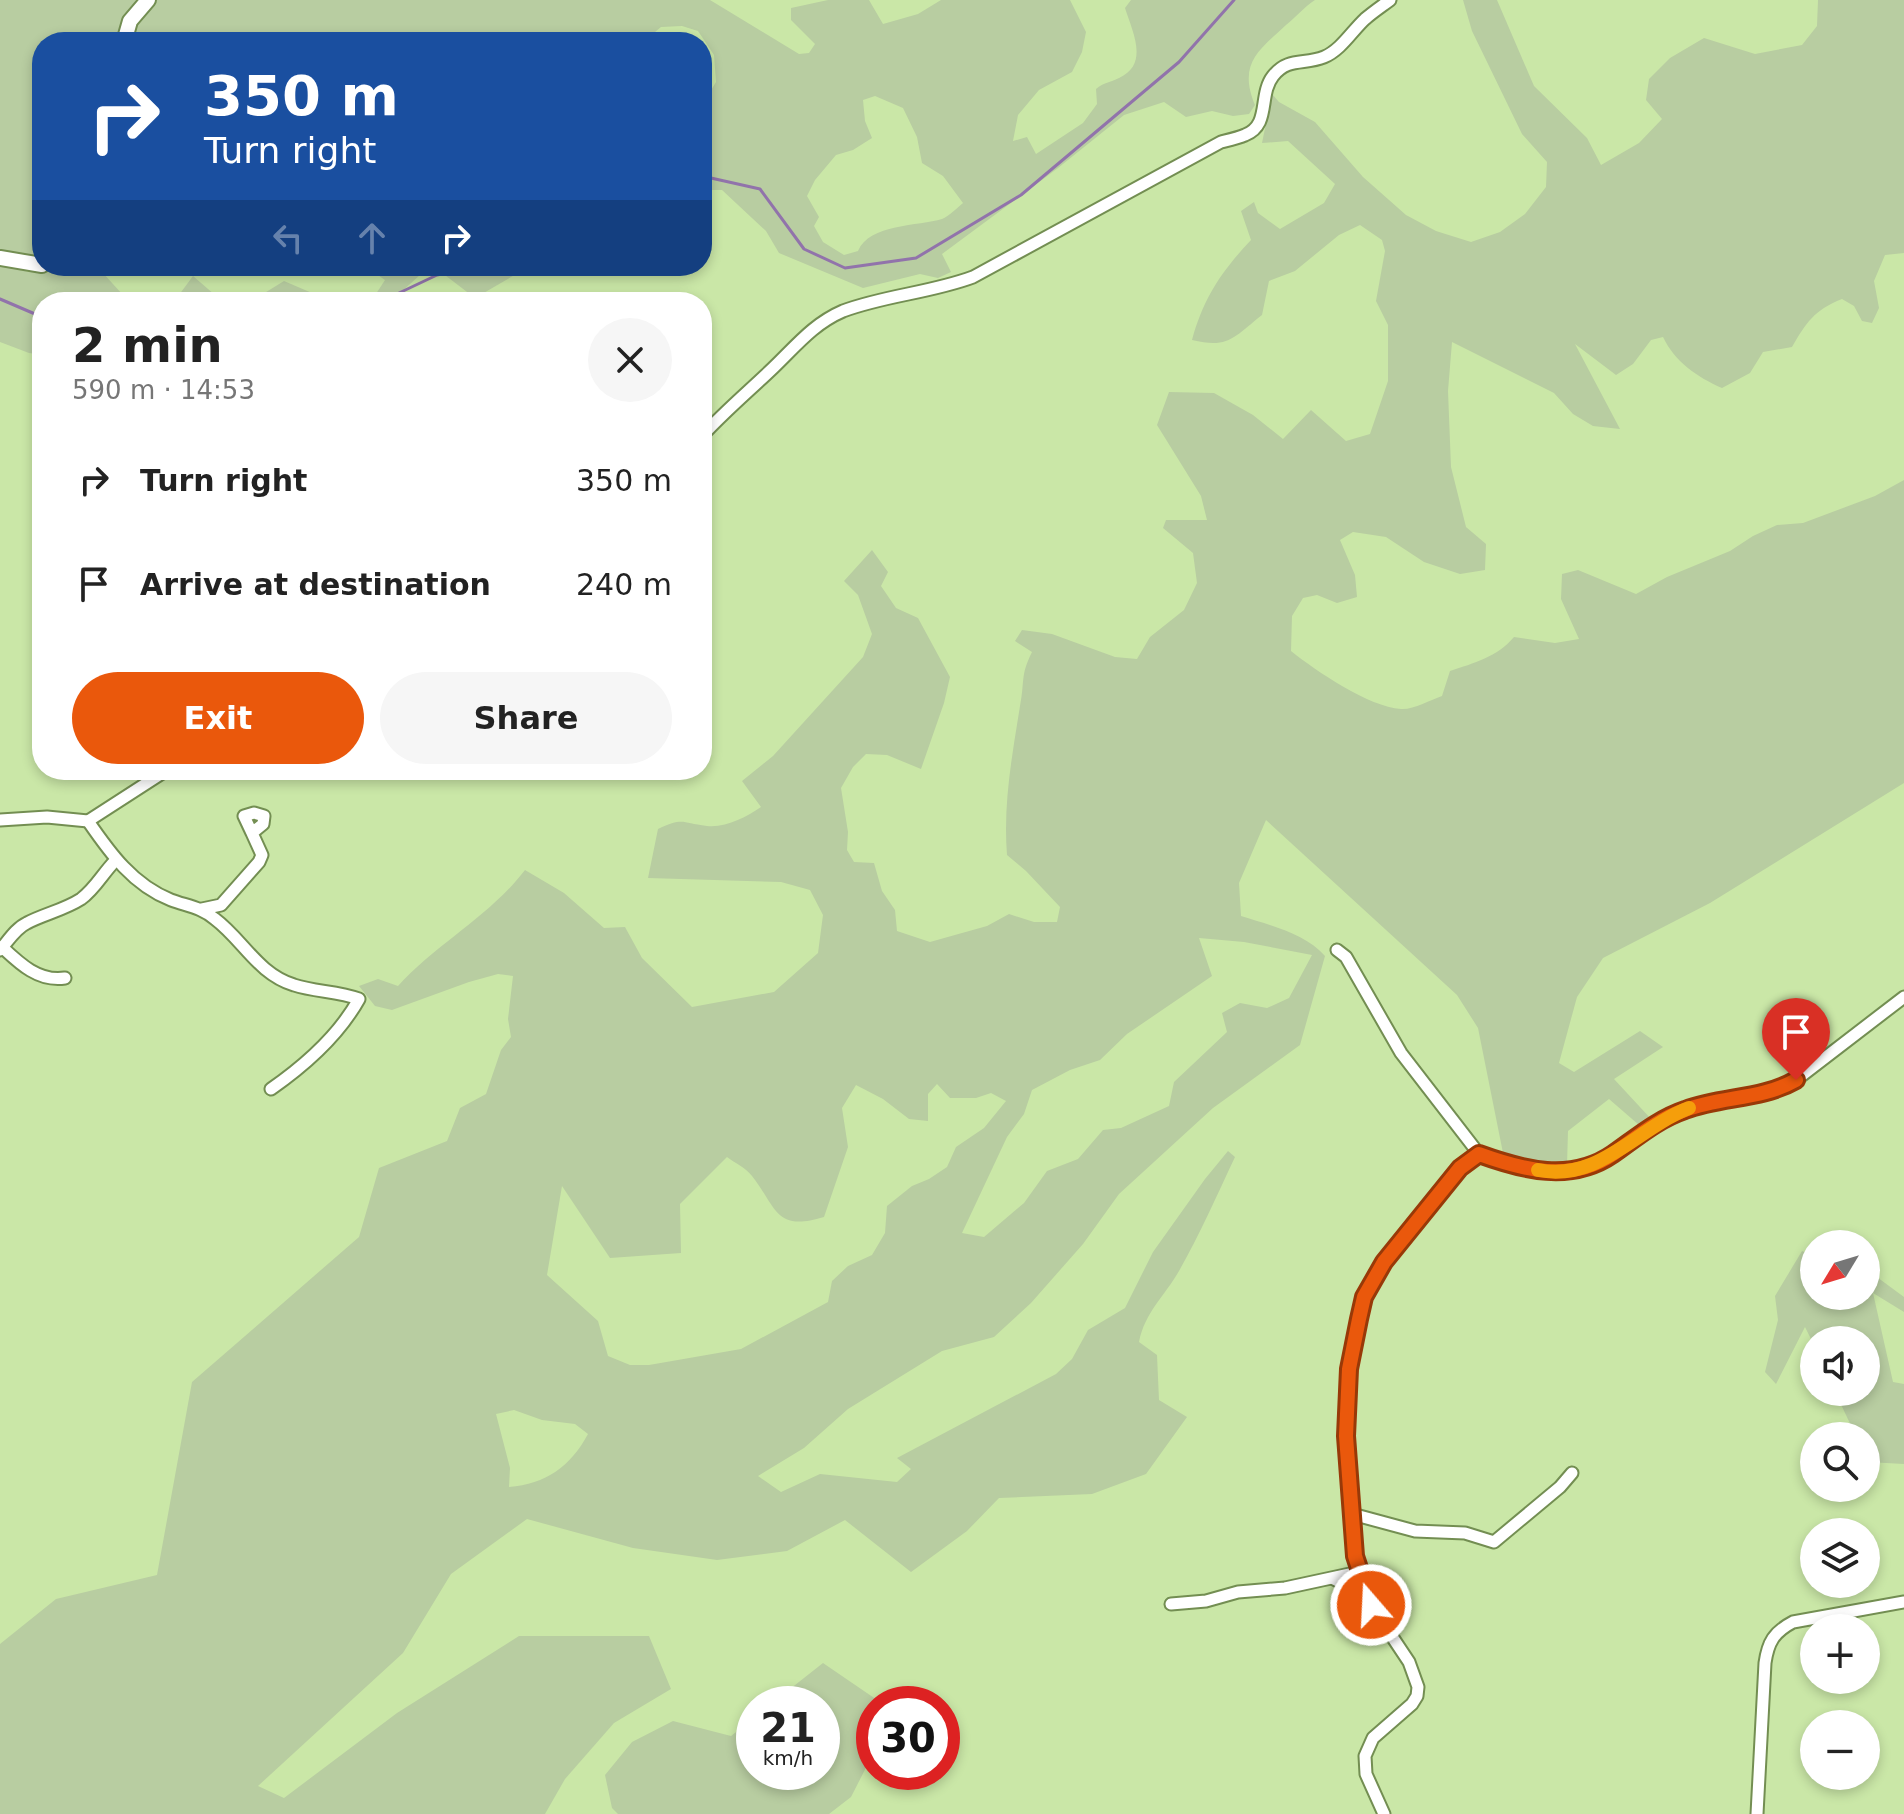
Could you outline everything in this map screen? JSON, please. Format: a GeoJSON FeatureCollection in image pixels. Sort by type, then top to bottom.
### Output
{"type":"FeatureCollection","features":[{"type":"Feature","properties":{"kind":"street"},"geometry":{"type":"LineString","coordinates":[[127,32],[130,21],[148,0]]}},
{"type":"Feature","properties":{"kind":"street"},"geometry":{"type":"LineString","coordinates":[[712,426],[799,339],[826,319],[866,303],[930,291],[973,277],[1221,142],[1246,135],[1260,123],[1265,90],[1277,71],[1295,60],[1316,59],[1332,52],[1390,0]]}},
{"type":"Feature","properties":{"kind":"street"},"geometry":{"type":"LineString","coordinates":[[0,258],[32,263]]}},
{"type":"Feature","properties":{"kind":"street"},"geometry":{"type":"LineString","coordinates":[[0,820],[47,817],[88,821],[152,780]]}},
{"type":"Feature","properties":{"kind":"street"},"geometry":{"type":"LineString","coordinates":[[88,821],[115,861],[171,900],[202,909],[228,929],[259,965],[278,978],[294,985],[359,999],[340,1025],[295,1072],[271,1089]]}},
{"type":"Feature","properties":{"kind":"street"},"geometry":{"type":"LineString","coordinates":[[202,909],[221,905],[259,862],[262,855],[252,833]]}},
{"type":"Feature","properties":{"kind":"street"},"geometry":{"type":"LineString","coordinates":[[65,978],[51,980],[31,971],[1,949],[27,922],[70,905],[91,891],[115,861]]}},
{"type":"Feature","properties":{"kind":"street"},"geometry":{"type":"LineString","coordinates":[[1337,950],[1346,957],[1401,1053],[1479,1154],[1554,1173],[1590,1167],[1671,1115],[1782,1088],[1904,997]]}},
{"type":"Feature","properties":{"kind":"street"},"geometry":{"type":"LineString","coordinates":[[1384,1814],[1366,1774],[1365,1756],[1373,1738],[1412,1704],[1418,1687],[1409,1662],[1371,1605],[1355,1556],[1345,1418],[1349,1369],[1364,1297],[1374,1276],[1460,1168],[1479,1154]]}},
{"type":"Feature","properties":{"kind":"street"},"geometry":{"type":"LineString","coordinates":[[1352,1514],[1415,1531],[1465,1533],[1494,1542],[1560,1487],[1572,1473]]}},
{"type":"Feature","properties":{"kind":"street"},"geometry":{"type":"LineString","coordinates":[[1171,1604],[1334,1579],[1359,1572]]}},
{"type":"Feature","properties":{"kind":"street"},"geometry":{"type":"LineString","coordinates":[[1334,1579],[1350,1587],[1371,1605]]}},
{"type":"Feature","properties":{"kind":"street"},"geometry":{"type":"LineString","coordinates":[[1757,1814],[1765,1663],[1770,1639],[1793,1622],[1904,1602]]}},
{"type":"Feature","properties":{"kind":"green space"},"geometry":{"type":"Polygon","coordinates":[[[0,0],[139,0],[125,32],[32,32],[32,257],[0,250],[0,0]]]}},
{"type":"Feature","properties":{"kind":"green space"},"geometry":{"type":"Polygon","coordinates":[[[154,0],[710,0],[799,54],[809,53],[815,44],[791,20],[791,8],[828,0],[869,0],[883,24],[918,14],[941,0],[1070,0],[1086,32],[1082,52],[1072,72],[1039,90],[1018,115],[1013,141],[1027,137],[1036,154],[1083,123],[1097,104],[1096,89],[1119,78],[1134,64],[1136,46],[1125,8],[1131,0],[1315,0],[1267,43],[1254,59],[1249,79],[1255,105],[1249,114],[1233,116],[1212,111],[1186,117],[1164,102],[1124,115],[942,254],[951,272],[938,278],[920,274],[863,288],[779,253],[766,231],[722,190],[712,190],[712,89],[716,82],[712,32],[699,32],[682,26],[661,27],[655,32],[134,32],[141,14],[154,0]],[[875,96],[863,100],[865,121],[872,138],[853,150],[836,155],[815,180],[807,196],[819,217],[814,226],[823,242],[844,255],[858,251],[864,242],[883,231],[942,219],[963,203],[943,176],[922,163],[917,137],[903,108],[875,96]]]}},
{"type":"Feature","properties":{"kind":"green space"},"geometry":{"type":"Polygon","coordinates":[[[1463,0],[1497,0],[1534,86],[1587,138],[1601,165],[1639,143],[1662,119],[1646,100],[1649,79],[1670,58],[1704,38],[1755,54],[1802,45],[1817,26],[1818,0],[1904,0],[1904,253],[1885,255],[1874,281],[1879,308],[1872,323],[1862,321],[1854,306],[1842,299],[1812,318],[1792,347],[1763,352],[1750,373],[1722,388],[1688,368],[1663,337],[1651,340],[1633,364],[1616,375],[1575,344],[1620,429],[1593,426],[1573,414],[1554,393],[1452,342],[1448,391],[1451,467],[1466,527],[1486,544],[1485,570],[1460,574],[1424,562],[1386,537],[1353,532],[1340,540],[1355,575],[1357,597],[1337,603],[1317,595],[1303,598],[1292,616],[1291,651],[1328,678],[1359,695],[1388,707],[1411,708],[1442,696],[1450,671],[1493,654],[1514,637],[1555,643],[1579,639],[1561,599],[1562,574],[1578,570],[1636,594],[1667,577],[1730,551],[1777,525],[1803,523],[1875,496],[1904,480],[1904,783],[1710,903],[1603,958],[1577,997],[1559,1063],[1574,1072],[1640,1031],[1663,1047],[1614,1079],[1652,1120],[1639,1125],[1609,1099],[1568,1131],[1567,1165],[1527,1162],[1503,1153],[1478,1028],[1457,995],[1266,820],[1239,883],[1241,916],[1297,936],[1325,956],[1300,1045],[1213,1108],[1119,1194],[1083,1244],[1031,1303],[994,1337],[942,1351],[848,1409],[804,1448],[758,1476],[781,1492],[820,1474],[897,1482],[911,1469],[897,1458],[1056,1374],[1072,1359],[1088,1330],[1125,1308],[1153,1252],[1228,1151],[1235,1157],[1187,1257],[1146,1322],[1139,1342],[1157,1355],[1159,1400],[1187,1417],[1146,1474],[1092,1494],[999,1498],[967,1531],[911,1572],[845,1520],[787,1551],[717,1560],[633,1548],[527,1519],[451,1574],[403,1653],[258,1786],[284,1798],[397,1713],[519,1636],[649,1636],[671,1689],[614,1723],[565,1779],[545,1814],[0,1814],[0,1644],[56,1599],[157,1575],[192,1382],[359,1237],[379,1168],[447,1141],[460,1108],[486,1094],[501,1050],[511,1037],[508,1019],[513,976],[498,974],[469,982],[392,1010],[375,1006],[359,986],[378,979],[398,986],[496,902],[525,870],[564,893],[604,928],[625,927],[642,958],[692,1007],[774,992],[818,953],[823,915],[810,890],[781,882],[648,878],[658,829],[678,822],[707,826],[728,824],[761,807],[742,781],[773,756],[863,657],[872,634],[858,595],[844,581],[872,550],[888,572],[881,586],[896,608],[918,618],[950,677],[921,769],[887,755],[866,754],[853,767],[841,788],[848,832],[847,850],[854,862],[874,863],[882,891],[895,910],[897,931],[930,942],[987,926],[1009,914],[1034,922],[1057,922],[1060,907],[1007,855],[1009,780],[1024,673],[1032,652],[1015,641],[1022,630],[1052,634],[1115,657],[1137,659],[1150,637],[1184,610],[1197,583],[1193,553],[1163,528],[1166,520],[1207,520],[1201,496],[1157,425],[1169,392],[1214,393],[1253,415],[1283,439],[1311,410],[1346,441],[1370,434],[1388,381],[1388,325],[1376,301],[1385,251],[1382,240],[1360,225],[1339,235],[1295,271],[1269,281],[1262,315],[1237,335],[1215,343],[1192,340],[1215,286],[1251,240],[1241,211],[1254,202],[1258,213],[1280,229],[1324,203],[1335,184],[1288,141],[1262,143],[1272,94],[1279,102],[1315,122],[1363,177],[1406,215],[1436,231],[1471,242],[1500,232],[1525,214],[1546,187],[1547,162],[1522,134],[1472,31],[1463,0]],[[1199,938],[1212,976],[1127,1034],[1100,1060],[1070,1070],[1032,1090],[1024,1114],[1007,1137],[962,1233],[984,1237],[1024,1203],[1047,1171],[1078,1159],[1103,1130],[1121,1128],[1169,1106],[1174,1082],[1227,1032],[1222,1013],[1240,1003],[1267,1008],[1289,998],[1312,955],[1244,942],[1199,938]],[[937,1084],[928,1094],[928,1121],[909,1119],[883,1099],[856,1085],[842,1108],[848,1147],[824,1217],[808,1221],[786,1219],[773,1207],[750,1173],[727,1157],[680,1204],[681,1253],[610,1258],[562,1186],[547,1275],[598,1321],[608,1356],[630,1365],[649,1365],[741,1349],[828,1302],[832,1281],[848,1266],[872,1255],[885,1233],[887,1206],[912,1186],[947,1167],[956,1147],[984,1128],[1006,1101],[991,1093],[976,1098],[950,1098],[937,1084]],[[514,1410],[496,1414],[510,1468],[509,1487],[534,1482],[556,1472],[573,1456],[588,1434],[575,1424],[542,1420],[514,1410]]]}},
{"type":"Feature","properties":{"kind":"green space"},"geometry":{"type":"Polygon","coordinates":[[[0,265],[32,272],[32,276],[106,276],[120,292],[32,292],[32,353],[0,342],[0,265]]]}},
{"type":"Feature","properties":{"kind":"green space"},"geometry":{"type":"Polygon","coordinates":[[[193,276],[211,292],[181,292],[193,276]]]}},
{"type":"Feature","properties":{"kind":"green space"},"geometry":{"type":"Polygon","coordinates":[[[379,276],[419,276],[401,292],[377,292],[385,280],[379,276]]]}},
{"type":"Feature","properties":{"kind":"green space"},"geometry":{"type":"Polygon","coordinates":[[[446,276],[513,276],[485,292],[467,292],[446,276]]]}},
{"type":"Feature","properties":{"kind":"green space"},"geometry":{"type":"Polygon","coordinates":[[[284,281],[310,292],[266,292],[284,281]]]}},
{"type":"Feature","properties":{"kind":"green space"},"geometry":{"type":"Polygon","coordinates":[[[1800,1254],[1800,1310],[1877,1310],[1893,1382],[1904,1384],[1904,1464],[1880,1463],[1880,1422],[1849,1422],[1842,1406],[1880,1406],[1880,1326],[1800,1326],[1800,1337],[1776,1384],[1765,1372],[1778,1320],[1775,1296],[1800,1254]]]}},
{"type":"Feature","properties":{"kind":"green space"},"geometry":{"type":"Polygon","coordinates":[[[1880,1279],[1904,1297],[1904,1312],[1880,1297],[1880,1279]]]}},
{"type":"Feature","properties":{"kind":"green space"},"geometry":{"type":"Polygon","coordinates":[[[823,1663],[857,1686],[856,1787],[851,1797],[829,1814],[618,1814],[612,1808],[605,1775],[632,1742],[673,1721],[731,1736],[736,1732],[736,1790],[840,1790],[840,1686],[794,1686],[823,1663]]]}},
{"type":"Feature","properties":{"kind":"waterway"},"geometry":{"type":"LineString","coordinates":[[712,178],[760,189],[804,249],[845,268],[916,258],[1021,195],[1179,62],[1234,0]]}},
{"type":"Feature","properties":{"kind":"waterway"},"geometry":{"type":"LineString","coordinates":[[401,292],[435,276]]}},
{"type":"Feature","properties":{"kind":"waterway"},"geometry":{"type":"LineString","coordinates":[[0,299],[32,313]]}},
{"type":"Feature","properties":{"kind":"slow traffic"},"geometry":{"type":"LineString","coordinates":[[1538,1170],[1574,1172],[1590,1167],[1671,1115],[1689,1108]]}},
{"type":"Feature","properties":{"kind":"route"},"geometry":{"type":"LineString","coordinates":[[1371,1605],[1359,1572],[1352,1533],[1345,1418],[1349,1369],[1364,1297],[1374,1276],[1406,1233],[1460,1168],[1479,1154],[1554,1173],[1574,1172],[1610,1157],[1671,1115],[1703,1105],[1766,1094],[1796,1080]]}}]}
